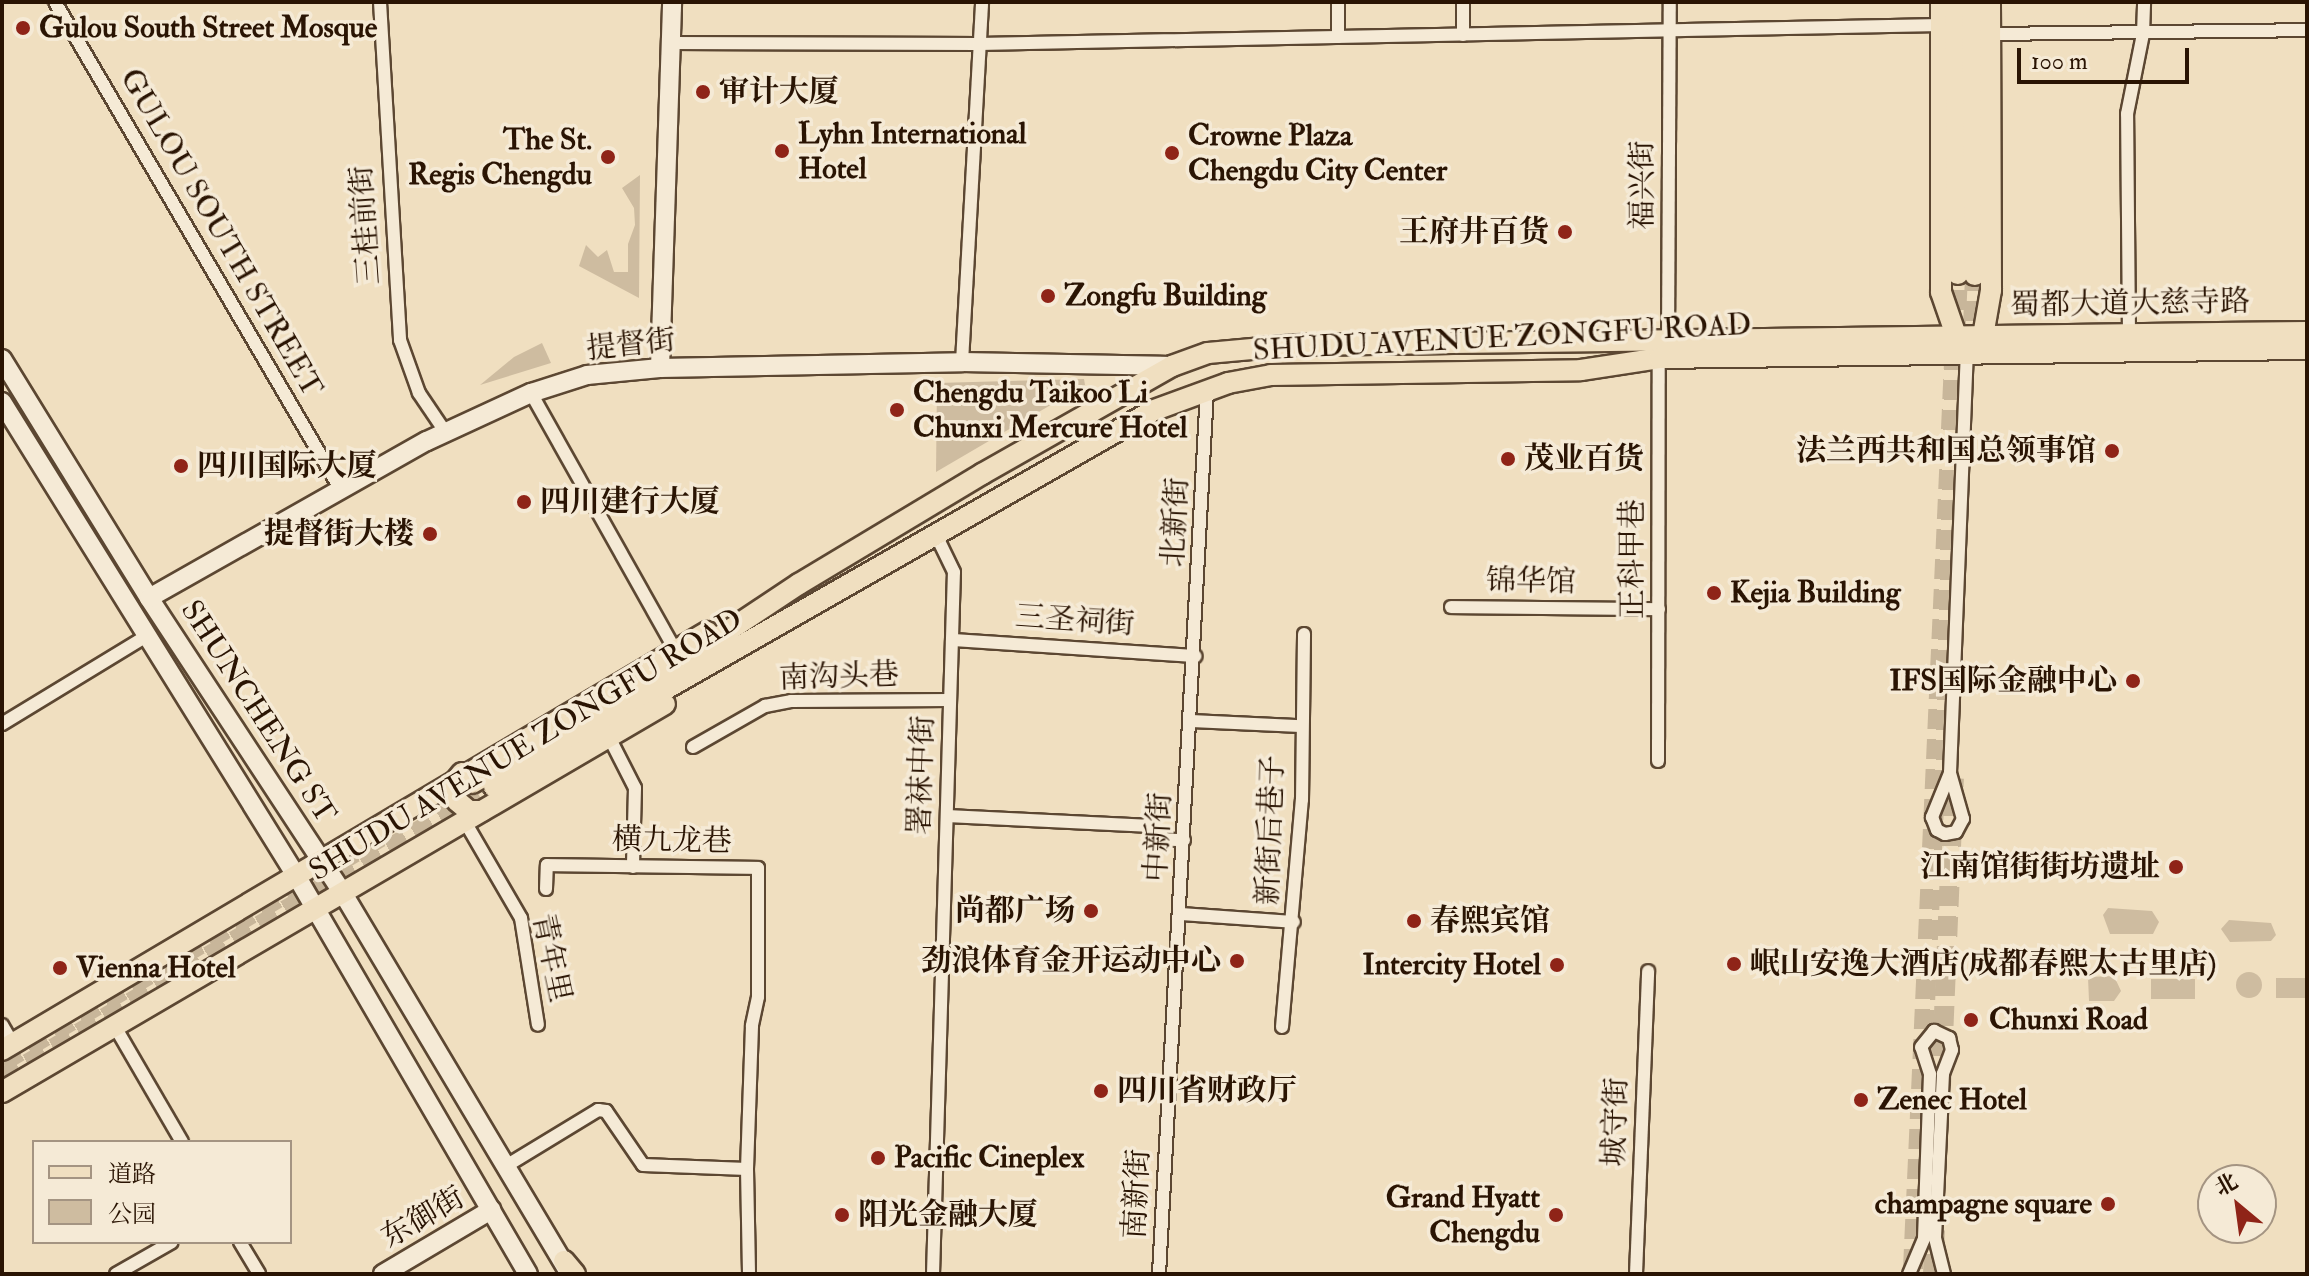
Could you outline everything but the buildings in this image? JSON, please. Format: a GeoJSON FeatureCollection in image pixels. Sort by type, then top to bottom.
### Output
{"type":"FeatureCollection","features":[{"type":"Feature","properties":{"kind":"main road"},"geometry":{"type":"LineString","coordinates":[[660,368],[672,2]]}},
{"type":"Feature","properties":{"kind":"main road"},"geometry":{"type":"LineString","coordinates":[[1941,2],[1941,292],[1953,337],[1967,354],[1983,336],[1991,290],[1990,2]]}},
{"type":"Feature","properties":{"kind":"main road"},"geometry":{"type":"LineString","coordinates":[[1955,2],[1966,275],[1972,2]]}},
{"type":"Feature","properties":{"kind":"main road","name":"蜀都大道大慈寺路"},"geometry":{"type":"LineString","coordinates":[[1953,337],[2307,332]]}},
{"type":"Feature","properties":{"kind":"main road","name":"SHUDU AVENUE ZONGFU ROAD"},"geometry":{"type":"LineString","coordinates":[[472,796],[810,608],[1152,411],[1207,390],[1271,375],[1581,370],[1664,349],[1953,337]]}},
{"type":"Feature","properties":{"kind":"main road","name":"SHUDU AVENUE ZONGFU ROAD"},"geometry":{"type":"LineString","coordinates":[[2,1092],[341,890],[674,648],[799,584],[1172,366],[1208,353],[1254,347],[1967,354]]}},
{"type":"Feature","properties":{"kind":"main road","name":"蜀都大道大慈寺路"},"geometry":{"type":"LineString","coordinates":[[1967,354],[2307,349]]}},
{"type":"Feature","properties":{"kind":"main road","name":"SHUNCHENG ST"},"geometry":{"type":"LineString","coordinates":[[2,359],[149,598],[323,861],[569,1270]]}},
{"type":"Feature","properties":{"kind":"main road","name":"提督街"},"geometry":{"type":"LineString","coordinates":[[149,598],[446,433],[531,393],[587,375],[660,368],[962,362],[1172,366]]}},
{"type":"Feature","properties":{"kind":"main road","name":"SHUNCHENG ST"},"geometry":{"type":"LineString","coordinates":[[2,402],[145,637],[297,877],[528,1274]]}},
{"type":"Feature","properties":{"kind":"main road","name":"SHUDU AVENUE ZONGFU ROAD"},"geometry":{"type":"LineString","coordinates":[[472,796],[799,584]]}},
{"type":"Feature","properties":{"kind":"main road","name":"SHUDU AVENUE ZONGFU ROAD"},"geometry":{"type":"LineString","coordinates":[[8,1047],[323,861],[609,737],[810,608]]}},
{"type":"Feature","properties":{"kind":"main road","name":"东御街"},"geometry":{"type":"LineString","coordinates":[[383,1274],[491,1210]]}},
{"type":"Feature","properties":{"kind":"street","name":"GULOU SOUTH STREET"},"geometry":{"type":"LineString","coordinates":[[55,2],[341,490]]}},
{"type":"Feature","properties":{"kind":"street","name":"三桂前街"},"geometry":{"type":"LineString","coordinates":[[380,2],[400,340],[419,393],[446,433]]}},
{"type":"Feature","properties":{"kind":"street"},"geometry":{"type":"LineString","coordinates":[[962,362],[982,2]]}},
{"type":"Feature","properties":{"kind":"street"},"geometry":{"type":"LineString","coordinates":[[1338,2],[1338,37]]}},
{"type":"Feature","properties":{"kind":"street"},"geometry":{"type":"LineString","coordinates":[[1463,2],[1463,35]]}},
{"type":"Feature","properties":{"kind":"street","name":"福兴街"},"geometry":{"type":"LineString","coordinates":[[1664,349],[1670,2]]}},
{"type":"Feature","properties":{"kind":"street"},"geometry":{"type":"LineString","coordinates":[[2129,334],[2127,114],[2143,34],[2144,2]]}},
{"type":"Feature","properties":{"kind":"street"},"geometry":{"type":"LineString","coordinates":[[671,43],[979,44],[1941,25]]}},
{"type":"Feature","properties":{"kind":"street"},"geometry":{"type":"LineString","coordinates":[[1990,34],[2307,30]]}},
{"type":"Feature","properties":{"kind":"street","name":"正科甲巷"},"geometry":{"type":"LineString","coordinates":[[1658,761],[1664,349]]}},
{"type":"Feature","properties":{"kind":"street"},"geometry":{"type":"LineString","coordinates":[[1950,773],[1967,354]]}},
{"type":"Feature","properties":{"kind":"street","name":"北新街"},"geometry":{"type":"LineString","coordinates":[[1195,656],[1207,390]]}},
{"type":"Feature","properties":{"kind":"street"},"geometry":{"type":"LineString","coordinates":[[531,393],[674,648]]}},
{"type":"Feature","properties":{"kind":"street","name":"署袜中街"},"geometry":{"type":"LineString","coordinates":[[933,1274],[954,572],[936,535]]}},
{"type":"Feature","properties":{"kind":"street","name":"锦华馆"},"geometry":{"type":"LineString","coordinates":[[1451,607],[1659,609]]}},
{"type":"Feature","properties":{"kind":"street","name":"新街后巷子"},"geometry":{"type":"LineString","coordinates":[[1282,1027],[1294,922],[1302,800],[1300,726],[1304,634]]}},
{"type":"Feature","properties":{"kind":"street"},"geometry":{"type":"LineString","coordinates":[[2,724],[145,637]]}},
{"type":"Feature","properties":{"kind":"street","name":"三圣祠街"},"geometry":{"type":"LineString","coordinates":[[952,640],[1195,656]]}},
{"type":"Feature","properties":{"kind":"street","name":"中新街"},"geometry":{"type":"LineString","coordinates":[[1173,1022],[1195,656]]}},
{"type":"Feature","properties":{"kind":"street","name":"南沟头巷"},"geometry":{"type":"LineString","coordinates":[[693,747],[765,706],[791,701],[950,700]]}},
{"type":"Feature","properties":{"kind":"street"},"geometry":{"type":"LineString","coordinates":[[1192,721],[1300,726]]}},
{"type":"Feature","properties":{"kind":"street"},"geometry":{"type":"LineString","coordinates":[[609,737],[635,788],[633,867]]}},
{"type":"Feature","properties":{"kind":"street","name":"青年里"},"geometry":{"type":"LineString","coordinates":[[472,796],[521,918],[538,1025]]}},
{"type":"Feature","properties":{"kind":"street"},"geometry":{"type":"LineString","coordinates":[[947,816],[1152,826],[1151,839],[1184,840]]}},
{"type":"Feature","properties":{"kind":"street","name":"横九龙巷"},"geometry":{"type":"LineString","coordinates":[[546,889],[547,865],[758,868],[758,997],[752,1026],[747,1169]]}},
{"type":"Feature","properties":{"kind":"street"},"geometry":{"type":"LineString","coordinates":[[1180,914],[1294,922]]}},
{"type":"Feature","properties":{"kind":"street","name":"城守街"},"geometry":{"type":"LineString","coordinates":[[1636,1274],[1648,971]]}},
{"type":"Feature","properties":{"kind":"street","name":"南新街"},"geometry":{"type":"LineString","coordinates":[[1159,1274],[1173,1022]]}},
{"type":"Feature","properties":{"kind":"street"},"geometry":{"type":"LineString","coordinates":[[2,1025],[8,1047]]}},
{"type":"Feature","properties":{"kind":"street"},"geometry":{"type":"LineString","coordinates":[[114,1025],[181,1140]]}},
{"type":"Feature","properties":{"kind":"street"},"geometry":{"type":"LineString","coordinates":[[1909,1274],[1924,1238],[1930,1074],[1921,1047],[1934,1031],[1949,1038],[1952,1050],[1943,1074],[1935,1238],[1944,1274]]}},
{"type":"Feature","properties":{"kind":"street"},"geometry":{"type":"LineString","coordinates":[[506,1166],[598,1110],[606,1111],[643,1165],[747,1169],[749,1274]]}},
{"type":"Feature","properties":{"kind":"street"},"geometry":{"type":"LineString","coordinates":[[116,1274],[168,1244]]}},
{"type":"Feature","properties":{"kind":"street"},"geometry":{"type":"LineString","coordinates":[[241,1244],[259,1274]]}},
{"type":"Feature","properties":{"kind":"green space"},"geometry":{"type":"Polygon","coordinates":[[[640,175],[639,298],[579,266],[586,245],[598,257],[607,250],[614,272],[628,272],[628,244],[635,225],[634,208],[622,188],[640,175]]]}},
{"type":"Feature","properties":{"kind":"green space"},"geometry":{"type":"Polygon","coordinates":[[[542,343],[551,363],[480,385],[514,357],[542,343]]]}},
{"type":"Feature","properties":{"kind":"green space"},"geometry":{"type":"Polygon","coordinates":[[[1084,379],[1085,385],[936,472],[937,383],[1084,379]]]}},
{"type":"Feature","properties":{"kind":"green space"},"geometry":{"type":"Polygon","coordinates":[[[2108,908],[2152,911],[2159,922],[2153,934],[2110,934],[2103,915],[2108,908]]]}},
{"type":"Feature","properties":{"kind":"green space"},"geometry":{"type":"Polygon","coordinates":[[[2229,920],[2271,923],[2276,935],[2271,941],[2230,942],[2221,929],[2229,920]]]}},
{"type":"Feature","properties":{"kind":"green space"},"geometry":{"type":"Polygon","coordinates":[[[2249,972],[2258,976],[2262,985],[2258,994],[2249,998],[2240,994],[2236,985],[2240,976],[2249,972]]]}},
{"type":"Feature","properties":{"kind":"green space"},"geometry":{"type":"Polygon","coordinates":[[[2114,976],[2121,991],[2114,1001],[2089,1001],[2088,977],[2114,976]]]}},
{"type":"Feature","properties":{"kind":"green space"},"geometry":{"type":"Polygon","coordinates":[[[2276,978],[2307,978],[2307,998],[2276,998],[2276,978]]]}},
{"type":"Feature","properties":{"kind":"green space"},"geometry":{"type":"Polygon","coordinates":[[[2151,979],[2195,979],[2195,999],[2151,999],[2151,979]]]}},
{"type":"Feature","properties":{"kind":"tunnel"},"geometry":{"type":"LineString","coordinates":[[1913,1269],[1958,274]]}},
{"type":"Feature","properties":{"kind":"tunnel"},"geometry":{"type":"LineString","coordinates":[[1972,351],[1975,275]]}},
{"type":"Feature","properties":{"kind":"tunnel"},"geometry":{"type":"LineString","coordinates":[[1941,1086],[1954,778]]}},
{"type":"Feature","properties":{"kind":"tunnel"},"geometry":{"type":"LineString","coordinates":[[2,1079],[479,795]]}},
{"type":"Feature","properties":{"kind":"tunnel"},"geometry":{"type":"LineString","coordinates":[[2,1062],[390,832]]}},
{"type":"Feature","properties":{"kind":"tunnel"},"geometry":{"type":"LineString","coordinates":[[1933,1274],[1935,1230]]}},
{"type":"Feature","properties":{"kind":"place","name":"Gulou South Street Mosque"},"geometry":{"type":"Point","coordinates":[23,28]}},
{"type":"Feature","properties":{"kind":"place","name":"审计大厦"},"geometry":{"type":"Point","coordinates":[703,92]}},
{"type":"Feature","properties":{"kind":"place","name":"Lyhn International Hotel"},"geometry":{"type":"Point","coordinates":[782,151]}},
{"type":"Feature","properties":{"kind":"place","name":"Crowne Plaza Chengdu City Center"},"geometry":{"type":"Point","coordinates":[1172,153]}},
{"type":"Feature","properties":{"kind":"place","name":"The St. Regis Chengdu"},"geometry":{"type":"Point","coordinates":[608,157]}},
{"type":"Feature","properties":{"kind":"place","name":"王府井百货"},"geometry":{"type":"Point","coordinates":[1565,232]}},
{"type":"Feature","properties":{"kind":"place","name":"Zongfu Building"},"geometry":{"type":"Point","coordinates":[1048,296]}},
{"type":"Feature","properties":{"kind":"place","name":"Chengdu Taikoo Li Chunxi Mercure Hotel"},"geometry":{"type":"Point","coordinates":[897,410]}},
{"type":"Feature","properties":{"kind":"place","name":"法兰西共和国总领事馆"},"geometry":{"type":"Point","coordinates":[2112,451]}},
{"type":"Feature","properties":{"kind":"place","name":"茂业百货"},"geometry":{"type":"Point","coordinates":[1508,459]}},
{"type":"Feature","properties":{"kind":"place","name":"四川国际大厦"},"geometry":{"type":"Point","coordinates":[181,466]}},
{"type":"Feature","properties":{"kind":"place","name":"四川建行大厦"},"geometry":{"type":"Point","coordinates":[524,502]}},
{"type":"Feature","properties":{"kind":"place","name":"提督街大楼"},"geometry":{"type":"Point","coordinates":[430,534]}},
{"type":"Feature","properties":{"kind":"place","name":"Kejia Building"},"geometry":{"type":"Point","coordinates":[1714,593]}},
{"type":"Feature","properties":{"kind":"place","name":"IFS国际金融中心"},"geometry":{"type":"Point","coordinates":[2133,681]}},
{"type":"Feature","properties":{"kind":"place","name":"江南馆街街坊遗址"},"geometry":{"type":"Point","coordinates":[2176,867]}},
{"type":"Feature","properties":{"kind":"place","name":"尚都广场"},"geometry":{"type":"Point","coordinates":[1091,911]}},
{"type":"Feature","properties":{"kind":"place","name":"春熙宾馆"},"geometry":{"type":"Point","coordinates":[1414,921]}},
{"type":"Feature","properties":{"kind":"place","name":"劲浪体育金开运动中心"},"geometry":{"type":"Point","coordinates":[1237,961]}},
{"type":"Feature","properties":{"kind":"place","name":"岷山安逸大酒店(成都春熙太古里店)"},"geometry":{"type":"Point","coordinates":[1734,964]}},
{"type":"Feature","properties":{"kind":"place","name":"Intercity Hotel"},"geometry":{"type":"Point","coordinates":[1557,965]}},
{"type":"Feature","properties":{"kind":"place","name":"Vienna Hotel"},"geometry":{"type":"Point","coordinates":[60,968]}},
{"type":"Feature","properties":{"kind":"place","name":"Chunxi Road"},"geometry":{"type":"Point","coordinates":[1971,1020]}},
{"type":"Feature","properties":{"kind":"place","name":"四川省财政厅"},"geometry":{"type":"Point","coordinates":[1101,1091]}},
{"type":"Feature","properties":{"kind":"place","name":"Zenec Hotel"},"geometry":{"type":"Point","coordinates":[1861,1100]}},
{"type":"Feature","properties":{"kind":"place","name":"Pacific Cineplex"},"geometry":{"type":"Point","coordinates":[878,1158]}},
{"type":"Feature","properties":{"kind":"place","name":"champagne square"},"geometry":{"type":"Point","coordinates":[2108,1204]}},
{"type":"Feature","properties":{"kind":"place","name":"阳光金融大厦"},"geometry":{"type":"Point","coordinates":[842,1215]}},
{"type":"Feature","properties":{"kind":"place","name":"Grand Hyatt Chengdu"},"geometry":{"type":"Point","coordinates":[1556,1215]}}]}
